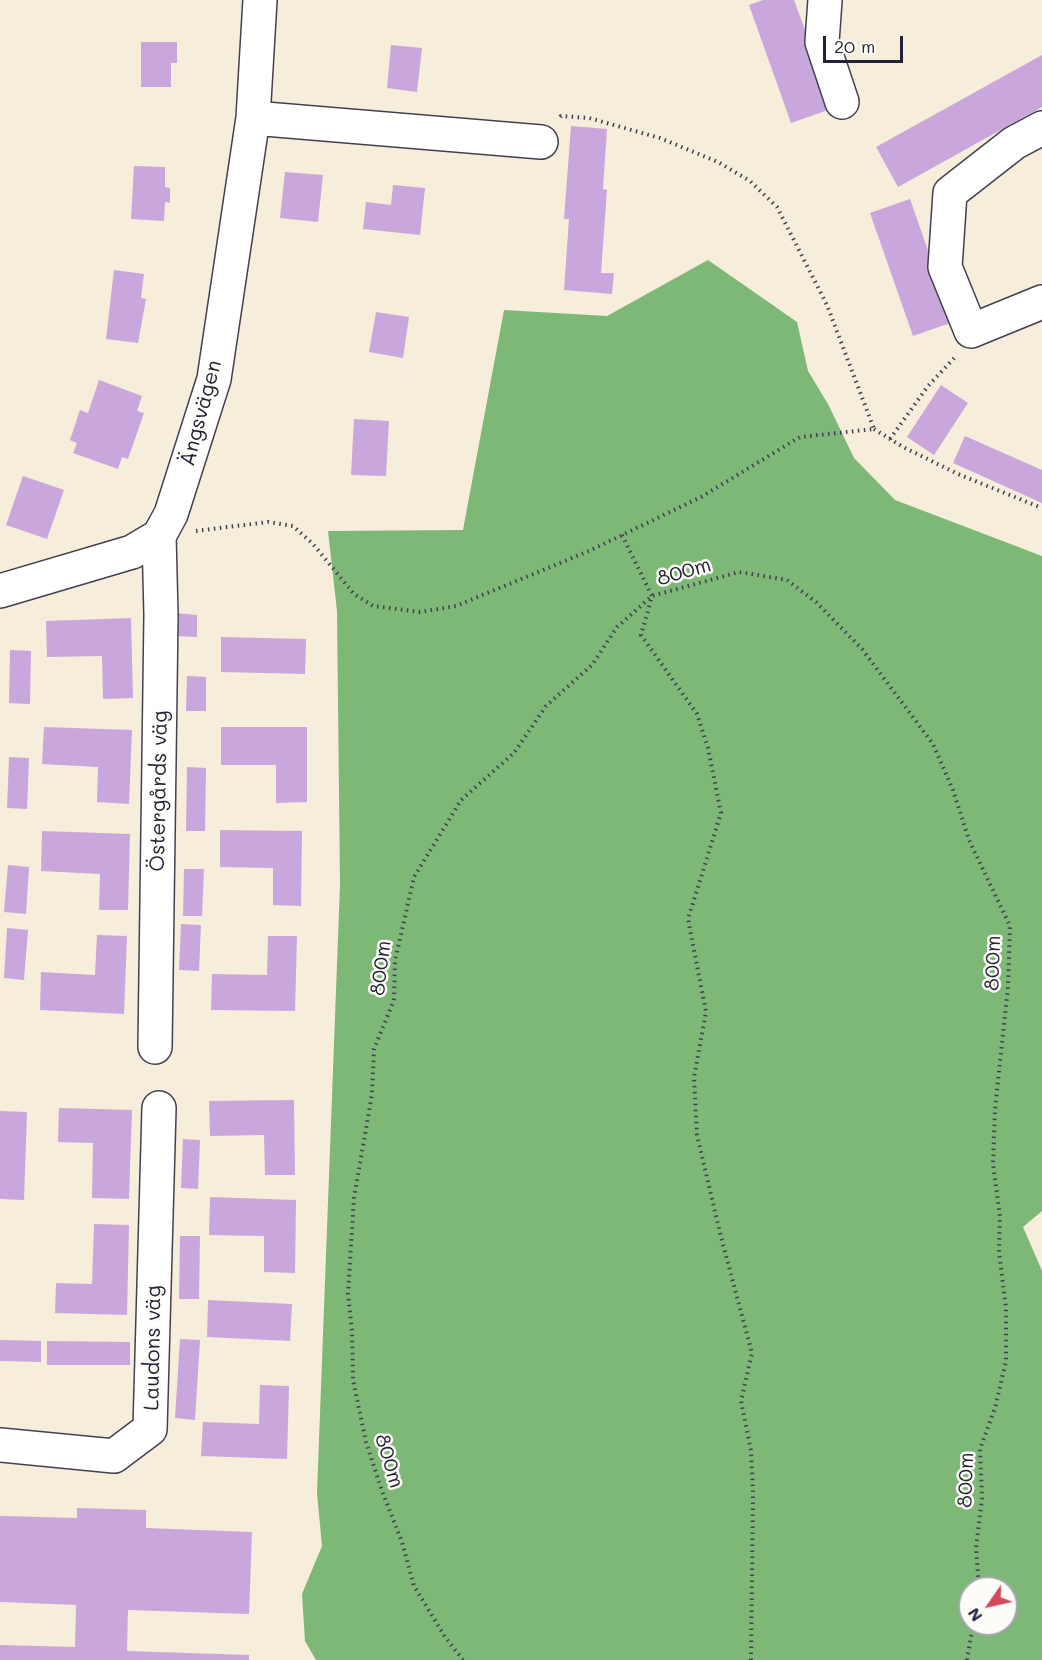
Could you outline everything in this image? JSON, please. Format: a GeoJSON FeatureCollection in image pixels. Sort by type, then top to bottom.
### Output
{"type":"FeatureCollection","features":[{"type":"Feature","properties":{"kind":"street","name":"Ängsvägen"},"geometry":{"type":"LineString","coordinates":[[159,536],[171,513],[214,379],[253,118],[260,0]]}},
{"type":"Feature","properties":{"kind":"street"},"geometry":{"type":"LineString","coordinates":[[825,0],[822,42],[842,102]]}},
{"type":"Feature","properties":{"kind":"street"},"geometry":{"type":"LineString","coordinates":[[253,118],[541,142]]}},
{"type":"Feature","properties":{"kind":"street"},"geometry":{"type":"LineString","coordinates":[[1042,128],[1014,143],[950,193],[945,267],[971,331],[1042,302]]}},
{"type":"Feature","properties":{"kind":"street"},"geometry":{"type":"LineString","coordinates":[[0,591],[132,552],[159,536]]}},
{"type":"Feature","properties":{"kind":"street","name":"Östergårds väg"},"geometry":{"type":"LineString","coordinates":[[155,1047],[161,615],[159,536]]}},
{"type":"Feature","properties":{"kind":"street","name":"Laudons väg"},"geometry":{"type":"LineString","coordinates":[[0,1445],[114,1456],[150,1429],[159,1108]]}},
{"type":"Feature","properties":{"kind":"path"},"geometry":{"type":"LineString","coordinates":[[541,142],[561,116],[589,118],[660,138],[718,162],[750,181],[777,207],[814,278],[827,305],[874,429],[958,474],[1042,508]]}},
{"type":"Feature","properties":{"kind":"path"},"geometry":{"type":"LineString","coordinates":[[890,439],[928,387],[964,347],[971,331]]}},
{"type":"Feature","properties":{"kind":"path"},"geometry":{"type":"LineString","coordinates":[[159,536],[268,522],[293,526],[313,544],[354,594],[374,606],[420,612],[456,606],[589,551],[701,497],[800,437],[874,429]]}},
{"type":"Feature","properties":{"kind":"path"},"geometry":{"type":"LineString","coordinates":[[622,535],[652,596],[641,635],[697,714],[708,748],[721,813],[688,919],[706,1012],[694,1077],[697,1135],[752,1353],[741,1401],[751,1451],[753,1492],[751,1660]]}},
{"type":"Feature","properties":{"kind":"path","name":"800m"},"geometry":{"type":"LineString","coordinates":[[463,1660],[445,1637],[414,1586],[402,1542],[366,1442],[352,1380],[352,1331],[348,1294],[354,1198],[372,1094],[374,1049],[394,1000],[396,961],[414,877],[460,800],[514,753],[546,706],[592,664],[616,627],[652,596],[739,573],[787,580],[816,602],[862,650],[933,744],[953,790],[969,840],[1010,926],[1008,987],[995,1110],[993,1164],[1000,1216],[999,1252],[1005,1308],[1006,1361],[995,1408],[980,1449],[982,1498],[976,1548],[978,1576]]}},
{"type":"Feature","properties":{"kind":"path"},"geometry":{"type":"LineString","coordinates":[[967,1660],[972,1636]]}},
{"type":"Feature","properties":{"kind":"green space"},"geometry":{"type":"Polygon","coordinates":[[[708,260],[797,322],[808,371],[828,404],[854,458],[895,500],[1042,556],[1042,1211],[1023,1227],[1042,1271],[1042,1660],[316,1660],[305,1641],[302,1594],[322,1546],[317,1493],[340,885],[337,611],[328,531],[463,530],[504,310],[607,316],[708,260]]]}},
{"type":"Feature","properties":{"kind":"building"},"geometry":{"type":"Polygon","coordinates":[[[763,0],[794,0],[834,108],[791,123],[749,5],[763,0]]]}},
{"type":"Feature","properties":{"kind":"building"},"geometry":{"type":"Polygon","coordinates":[[[141,42],[177,42],[177,63],[171,63],[171,87],[141,87],[141,42]]]}},
{"type":"Feature","properties":{"kind":"building"},"geometry":{"type":"Polygon","coordinates":[[[391,45],[422,48],[417,92],[387,88],[391,45]]]}},
{"type":"Feature","properties":{"kind":"building"},"geometry":{"type":"Polygon","coordinates":[[[1042,55],[1042,107],[898,187],[876,147],[1042,55]]]}},
{"type":"Feature","properties":{"kind":"building"},"geometry":{"type":"Polygon","coordinates":[[[571,126],[607,129],[603,189],[607,190],[601,273],[614,273],[612,294],[564,290],[569,219],[564,219],[571,126]]]}},
{"type":"Feature","properties":{"kind":"building"},"geometry":{"type":"Polygon","coordinates":[[[134,166],[165,167],[165,187],[170,188],[170,203],[165,202],[164,221],[131,219],[134,166]]]}},
{"type":"Feature","properties":{"kind":"building"},"geometry":{"type":"Polygon","coordinates":[[[285,172],[323,175],[318,222],[280,218],[285,172]]]}},
{"type":"Feature","properties":{"kind":"building"},"geometry":{"type":"Polygon","coordinates":[[[393,185],[425,188],[420,235],[363,229],[366,202],[391,205],[393,185]]]}},
{"type":"Feature","properties":{"kind":"building"},"geometry":{"type":"Polygon","coordinates":[[[910,199],[953,322],[913,336],[870,213],[910,199]]]}},
{"type":"Feature","properties":{"kind":"building"},"geometry":{"type":"Polygon","coordinates":[[[114,270],[144,274],[141,298],[146,299],[138,343],[106,339],[114,270]]]}},
{"type":"Feature","properties":{"kind":"building"},"geometry":{"type":"Polygon","coordinates":[[[376,312],[409,317],[403,358],[369,352],[376,312]]]}},
{"type":"Feature","properties":{"kind":"building"},"geometry":{"type":"Polygon","coordinates":[[[99,380],[142,396],[137,411],[144,413],[128,459],[122,457],[118,469],[73,453],[77,443],[70,440],[80,410],[88,413],[99,380]]]}},
{"type":"Feature","properties":{"kind":"building"},"geometry":{"type":"Polygon","coordinates":[[[941,385],[968,403],[934,455],[907,437],[941,385]]]}},
{"type":"Feature","properties":{"kind":"building"},"geometry":{"type":"Polygon","coordinates":[[[354,419],[389,421],[386,476],[351,475],[354,419]]]}},
{"type":"Feature","properties":{"kind":"building"},"geometry":{"type":"Polygon","coordinates":[[[965,436],[1042,470],[1042,503],[953,463],[965,436]]]}},
{"type":"Feature","properties":{"kind":"building"},"geometry":{"type":"Polygon","coordinates":[[[23,476],[64,490],[47,539],[6,525],[23,476]]]}},
{"type":"Feature","properties":{"kind":"building"},"geometry":{"type":"Polygon","coordinates":[[[176,613],[197,615],[197,637],[175,636],[176,613]]]}},
{"type":"Feature","properties":{"kind":"building"},"geometry":{"type":"Polygon","coordinates":[[[131,618],[133,698],[103,699],[102,656],[47,657],[46,621],[131,618]]]}},
{"type":"Feature","properties":{"kind":"building"},"geometry":{"type":"Polygon","coordinates":[[[221,637],[306,639],[305,674],[221,672],[221,637]]]}},
{"type":"Feature","properties":{"kind":"building"},"geometry":{"type":"Polygon","coordinates":[[[10,650],[31,651],[30,704],[9,703],[10,650]]]}},
{"type":"Feature","properties":{"kind":"building"},"geometry":{"type":"Polygon","coordinates":[[[187,676],[206,677],[206,711],[186,711],[187,676]]]}},
{"type":"Feature","properties":{"kind":"building"},"geometry":{"type":"Polygon","coordinates":[[[44,727],[132,730],[129,804],[97,802],[98,767],[42,764],[44,727]]]}},
{"type":"Feature","properties":{"kind":"building"},"geometry":{"type":"Polygon","coordinates":[[[221,727],[307,727],[307,802],[276,803],[276,765],[221,765],[221,727]]]}},
{"type":"Feature","properties":{"kind":"building"},"geometry":{"type":"Polygon","coordinates":[[[9,757],[29,758],[27,809],[7,808],[9,757]]]}},
{"type":"Feature","properties":{"kind":"building"},"geometry":{"type":"Polygon","coordinates":[[[187,767],[206,768],[205,831],[186,831],[187,767]]]}},
{"type":"Feature","properties":{"kind":"building"},"geometry":{"type":"Polygon","coordinates":[[[220,830],[302,831],[301,906],[273,905],[273,868],[220,867],[220,830]]]}},
{"type":"Feature","properties":{"kind":"building"},"geometry":{"type":"Polygon","coordinates":[[[42,831],[130,834],[128,910],[99,910],[100,874],[41,871],[42,831]]]}},
{"type":"Feature","properties":{"kind":"building"},"geometry":{"type":"Polygon","coordinates":[[[8,865],[29,867],[26,914],[4,912],[8,865]]]}},
{"type":"Feature","properties":{"kind":"building"},"geometry":{"type":"Polygon","coordinates":[[[184,869],[204,869],[202,916],[183,916],[184,869]]]}},
{"type":"Feature","properties":{"kind":"building"},"geometry":{"type":"Polygon","coordinates":[[[181,924],[201,925],[199,971],[179,970],[181,924]]]}},
{"type":"Feature","properties":{"kind":"building"},"geometry":{"type":"Polygon","coordinates":[[[7,928],[28,930],[24,980],[4,978],[7,928]]]}},
{"type":"Feature","properties":{"kind":"building"},"geometry":{"type":"Polygon","coordinates":[[[97,935],[127,936],[124,1014],[40,1010],[41,972],[95,975],[97,935]]]}},
{"type":"Feature","properties":{"kind":"building"},"geometry":{"type":"Polygon","coordinates":[[[268,936],[297,936],[295,1011],[211,1010],[212,974],[267,975],[268,936]]]}},
{"type":"Feature","properties":{"kind":"building"},"geometry":{"type":"Polygon","coordinates":[[[294,1100],[295,1175],[265,1175],[264,1135],[210,1136],[209,1101],[294,1100]]]}},
{"type":"Feature","properties":{"kind":"building"},"geometry":{"type":"Polygon","coordinates":[[[59,1108],[132,1110],[129,1199],[92,1198],[93,1143],[58,1142],[59,1108]]]}},
{"type":"Feature","properties":{"kind":"building"},"geometry":{"type":"Polygon","coordinates":[[[0,1111],[27,1112],[24,1200],[0,1199],[0,1111]]]}},
{"type":"Feature","properties":{"kind":"building"},"geometry":{"type":"Polygon","coordinates":[[[183,1139],[200,1140],[198,1189],[181,1188],[183,1139]]]}},
{"type":"Feature","properties":{"kind":"building"},"geometry":{"type":"Polygon","coordinates":[[[210,1197],[296,1200],[295,1273],[264,1272],[264,1236],[209,1235],[210,1197]]]}},
{"type":"Feature","properties":{"kind":"building"},"geometry":{"type":"Polygon","coordinates":[[[94,1224],[129,1225],[127,1315],[55,1313],[56,1283],[92,1284],[94,1224]]]}},
{"type":"Feature","properties":{"kind":"building"},"geometry":{"type":"Polygon","coordinates":[[[180,1236],[200,1236],[199,1299],[179,1299],[180,1236]]]}},
{"type":"Feature","properties":{"kind":"building"},"geometry":{"type":"Polygon","coordinates":[[[208,1300],[292,1304],[290,1341],[207,1337],[208,1300]]]}},
{"type":"Feature","properties":{"kind":"building"},"geometry":{"type":"Polygon","coordinates":[[[180,1339],[200,1340],[195,1420],[175,1418],[180,1339]]]}},
{"type":"Feature","properties":{"kind":"building"},"geometry":{"type":"Polygon","coordinates":[[[0,1340],[41,1341],[41,1362],[0,1361],[0,1340]]]}},
{"type":"Feature","properties":{"kind":"building"},"geometry":{"type":"Polygon","coordinates":[[[47,1341],[130,1342],[130,1365],[47,1365],[47,1341]]]}},
{"type":"Feature","properties":{"kind":"building"},"geometry":{"type":"Polygon","coordinates":[[[260,1385],[289,1386],[287,1459],[201,1456],[203,1422],[259,1424],[260,1385]]]}},
{"type":"Feature","properties":{"kind":"building"},"geometry":{"type":"Polygon","coordinates":[[[77,1508],[146,1510],[146,1528],[252,1532],[249,1614],[128,1610],[127,1651],[249,1655],[249,1660],[0,1660],[0,1645],[75,1647],[76,1605],[0,1602],[0,1516],[77,1518],[77,1508]]]}}]}
